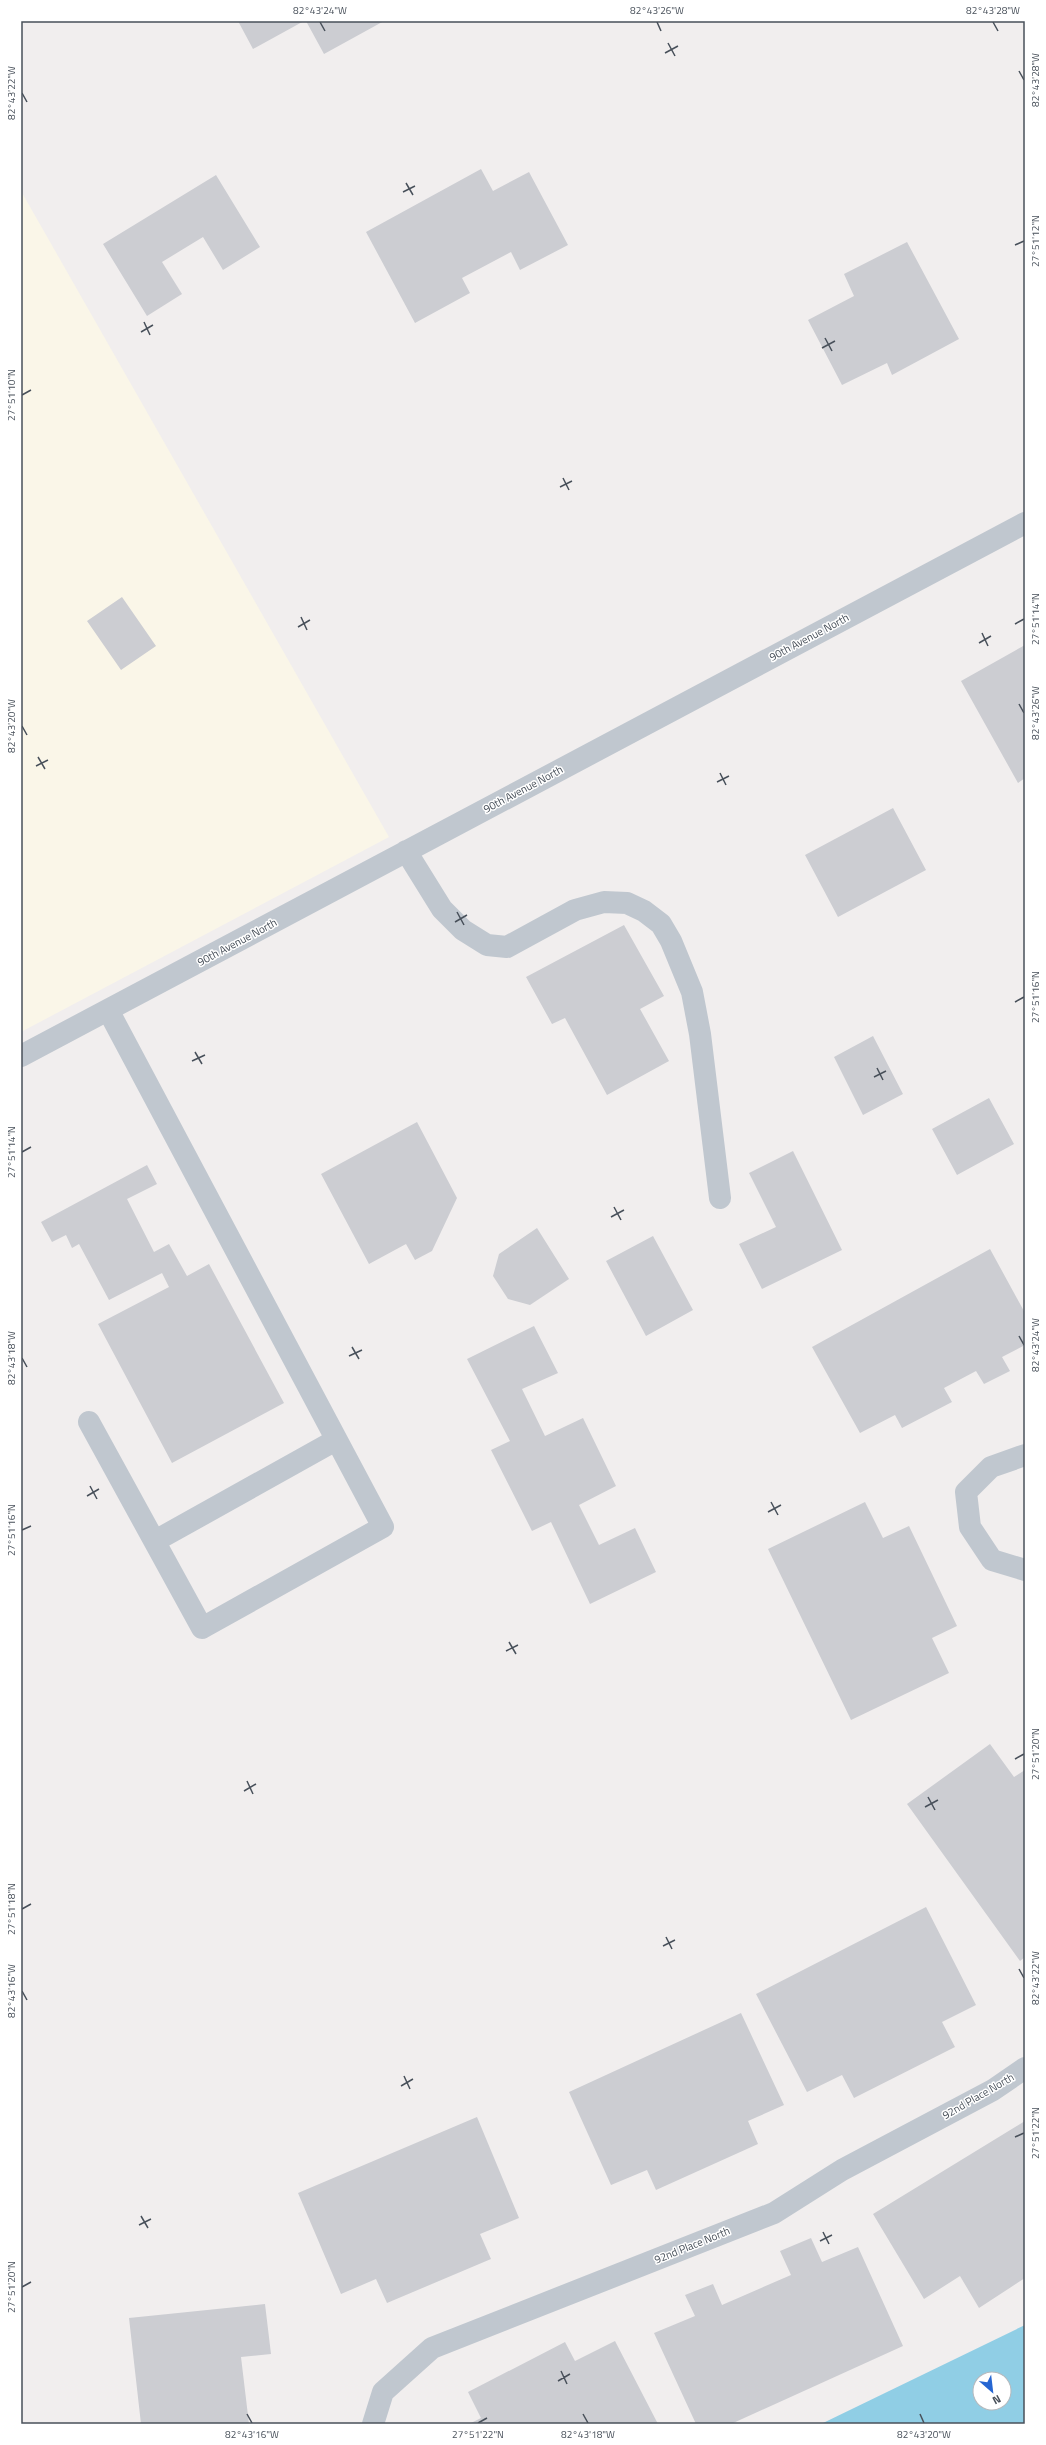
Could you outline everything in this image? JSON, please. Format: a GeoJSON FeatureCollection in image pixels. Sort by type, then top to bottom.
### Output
{"type":"FeatureCollection","features":[{"type":"Feature","properties":{"kind":"street","name":"90th Avenue North"},"geometry":{"type":"LineString","coordinates":[[21,1056],[1025,522]]}},
{"type":"Feature","properties":{"kind":"street"},"geometry":{"type":"LineString","coordinates":[[406,851],[442,909],[463,930],[487,945],[506,947],[575,910],[604,902],[627,903],[644,910],[661,924],[671,940],[692,992],[700,1034],[720,1198]]}},
{"type":"Feature","properties":{"kind":"street"},"geometry":{"type":"LineString","coordinates":[[89,1422],[202,1628],[383,1528],[108,1010]]}},
{"type":"Feature","properties":{"kind":"street"},"geometry":{"type":"LineString","coordinates":[[155,1541],[336,1440]]}},
{"type":"Feature","properties":{"kind":"street"},"geometry":{"type":"LineString","coordinates":[[1025,1455],[991,1467],[966,1492],[970,1527],[992,1560],[1025,1570]]}},
{"type":"Feature","properties":{"kind":"street","name":"92nd Place North"},"geometry":{"type":"LineString","coordinates":[[373,2424],[383,2392],[432,2348],[774,2213],[842,2170],[993,2090],[1025,2068]]}},
{"type":"Feature","properties":{"kind":"shaded area"},"geometry":{"type":"Polygon","coordinates":[[[21,191],[389,837],[21,1032],[21,191]]]}},
{"type":"Feature","properties":{"kind":"water"},"geometry":{"type":"Polygon","coordinates":[[[1025,2325],[1025,2424],[821,2424],[1025,2325]]]}},
{"type":"Feature","properties":{"kind":"building"},"geometry":{"type":"Polygon","coordinates":[[[238,21],[304,21],[253,49],[238,21]]]}},
{"type":"Feature","properties":{"kind":"building"},"geometry":{"type":"Polygon","coordinates":[[[306,21],[384,21],[324,54],[306,21]]]}},
{"type":"Feature","properties":{"kind":"building"},"geometry":{"type":"Polygon","coordinates":[[[481,169],[493,191],[529,172],[568,245],[520,270],[511,252],[462,278],[470,293],[415,323],[366,232],[481,169]]]}},
{"type":"Feature","properties":{"kind":"building"},"geometry":{"type":"Polygon","coordinates":[[[216,175],[260,247],[223,270],[203,237],[162,262],[182,294],[147,316],[103,244],[216,175]]]}},
{"type":"Feature","properties":{"kind":"building"},"geometry":{"type":"Polygon","coordinates":[[[907,242],[959,339],[892,375],[887,363],[842,385],[808,320],[854,296],[844,274],[907,242]]]}},
{"type":"Feature","properties":{"kind":"building"},"geometry":{"type":"Polygon","coordinates":[[[122,597],[156,646],[121,670],[87,621],[122,597]]]}},
{"type":"Feature","properties":{"kind":"building"},"geometry":{"type":"Polygon","coordinates":[[[1025,645],[1025,778],[1018,783],[961,681],[1025,645]]]}},
{"type":"Feature","properties":{"kind":"building"},"geometry":{"type":"Polygon","coordinates":[[[893,808],[926,870],[838,917],[805,855],[893,808]]]}},
{"type":"Feature","properties":{"kind":"building"},"geometry":{"type":"Polygon","coordinates":[[[624,925],[664,996],[640,1009],[669,1061],[607,1095],[565,1018],[552,1024],[526,977],[624,925]]]}},
{"type":"Feature","properties":{"kind":"building"},"geometry":{"type":"Polygon","coordinates":[[[873,1036],[903,1094],[863,1115],[834,1057],[873,1036]]]}},
{"type":"Feature","properties":{"kind":"building"},"geometry":{"type":"Polygon","coordinates":[[[989,1098],[1014,1144],[957,1175],[932,1129],[989,1098]]]}},
{"type":"Feature","properties":{"kind":"building"},"geometry":{"type":"Polygon","coordinates":[[[417,1122],[457,1198],[432,1251],[415,1260],[406,1244],[369,1264],[321,1174],[417,1122]]]}},
{"type":"Feature","properties":{"kind":"building"},"geometry":{"type":"Polygon","coordinates":[[[793,1151],[842,1250],[762,1289],[739,1244],[776,1227],[749,1173],[793,1151]]]}},
{"type":"Feature","properties":{"kind":"building"},"geometry":{"type":"Polygon","coordinates":[[[147,1165],[157,1184],[127,1199],[154,1252],[169,1244],[187,1276],[209,1264],[284,1403],[172,1463],[98,1324],[169,1287],[162,1273],[109,1300],[79,1244],[72,1248],[66,1235],[52,1242],[41,1222],[147,1165]]]}},
{"type":"Feature","properties":{"kind":"building"},"geometry":{"type":"Polygon","coordinates":[[[537,1228],[569,1279],[530,1305],[508,1299],[493,1276],[499,1254],[537,1228]]]}},
{"type":"Feature","properties":{"kind":"building"},"geometry":{"type":"Polygon","coordinates":[[[653,1236],[693,1310],[646,1336],[606,1261],[653,1236]]]}},
{"type":"Feature","properties":{"kind":"building"},"geometry":{"type":"Polygon","coordinates":[[[990,1249],[1025,1313],[1025,1345],[1002,1357],[1010,1371],[984,1384],[976,1371],[944,1388],[952,1402],[902,1428],[895,1415],[860,1433],[812,1347],[990,1249]]]}},
{"type":"Feature","properties":{"kind":"building"},"geometry":{"type":"Polygon","coordinates":[[[534,1326],[558,1373],[522,1389],[545,1436],[583,1418],[616,1486],[579,1505],[599,1545],[635,1528],[656,1572],[590,1604],[551,1522],[532,1531],[491,1450],[510,1441],[467,1359],[534,1326]]]}},
{"type":"Feature","properties":{"kind":"building"},"geometry":{"type":"Polygon","coordinates":[[[865,1502],[883,1538],[909,1526],[957,1626],[932,1638],[949,1673],[851,1720],[768,1549],[865,1502]]]}},
{"type":"Feature","properties":{"kind":"building"},"geometry":{"type":"Polygon","coordinates":[[[990,1744],[1014,1777],[1025,1770],[1025,1957],[1020,1961],[907,1804],[990,1744]]]}},
{"type":"Feature","properties":{"kind":"building"},"geometry":{"type":"Polygon","coordinates":[[[926,1907],[976,2005],[942,2022],[955,2047],[854,2098],[842,2075],[807,2092],[756,1994],[926,1907]]]}},
{"type":"Feature","properties":{"kind":"building"},"geometry":{"type":"Polygon","coordinates":[[[741,2013],[784,2105],[748,2121],[758,2144],[656,2190],[647,2170],[611,2185],[569,2092],[741,2013]]]}},
{"type":"Feature","properties":{"kind":"building"},"geometry":{"type":"Polygon","coordinates":[[[477,2117],[519,2218],[480,2234],[491,2259],[387,2303],[376,2279],[341,2294],[298,2193],[477,2117]]]}},
{"type":"Feature","properties":{"kind":"building"},"geometry":{"type":"Polygon","coordinates":[[[1025,2121],[1025,2278],[979,2308],[960,2276],[924,2299],[873,2214],[1025,2121]]]}},
{"type":"Feature","properties":{"kind":"building"},"geometry":{"type":"Polygon","coordinates":[[[811,2238],[822,2262],[858,2247],[903,2346],[731,2424],[696,2424],[654,2333],[695,2316],[685,2295],[713,2284],[722,2305],[791,2275],[780,2251],[811,2238]]]}},
{"type":"Feature","properties":{"kind":"building"},"geometry":{"type":"Polygon","coordinates":[[[265,2304],[271,2354],[241,2357],[249,2424],[141,2424],[129,2318],[265,2304]]]}},
{"type":"Feature","properties":{"kind":"building"},"geometry":{"type":"Polygon","coordinates":[[[615,2341],[658,2424],[469,2424],[481,2418],[468,2392],[565,2342],[575,2361],[615,2341]]]}}]}
